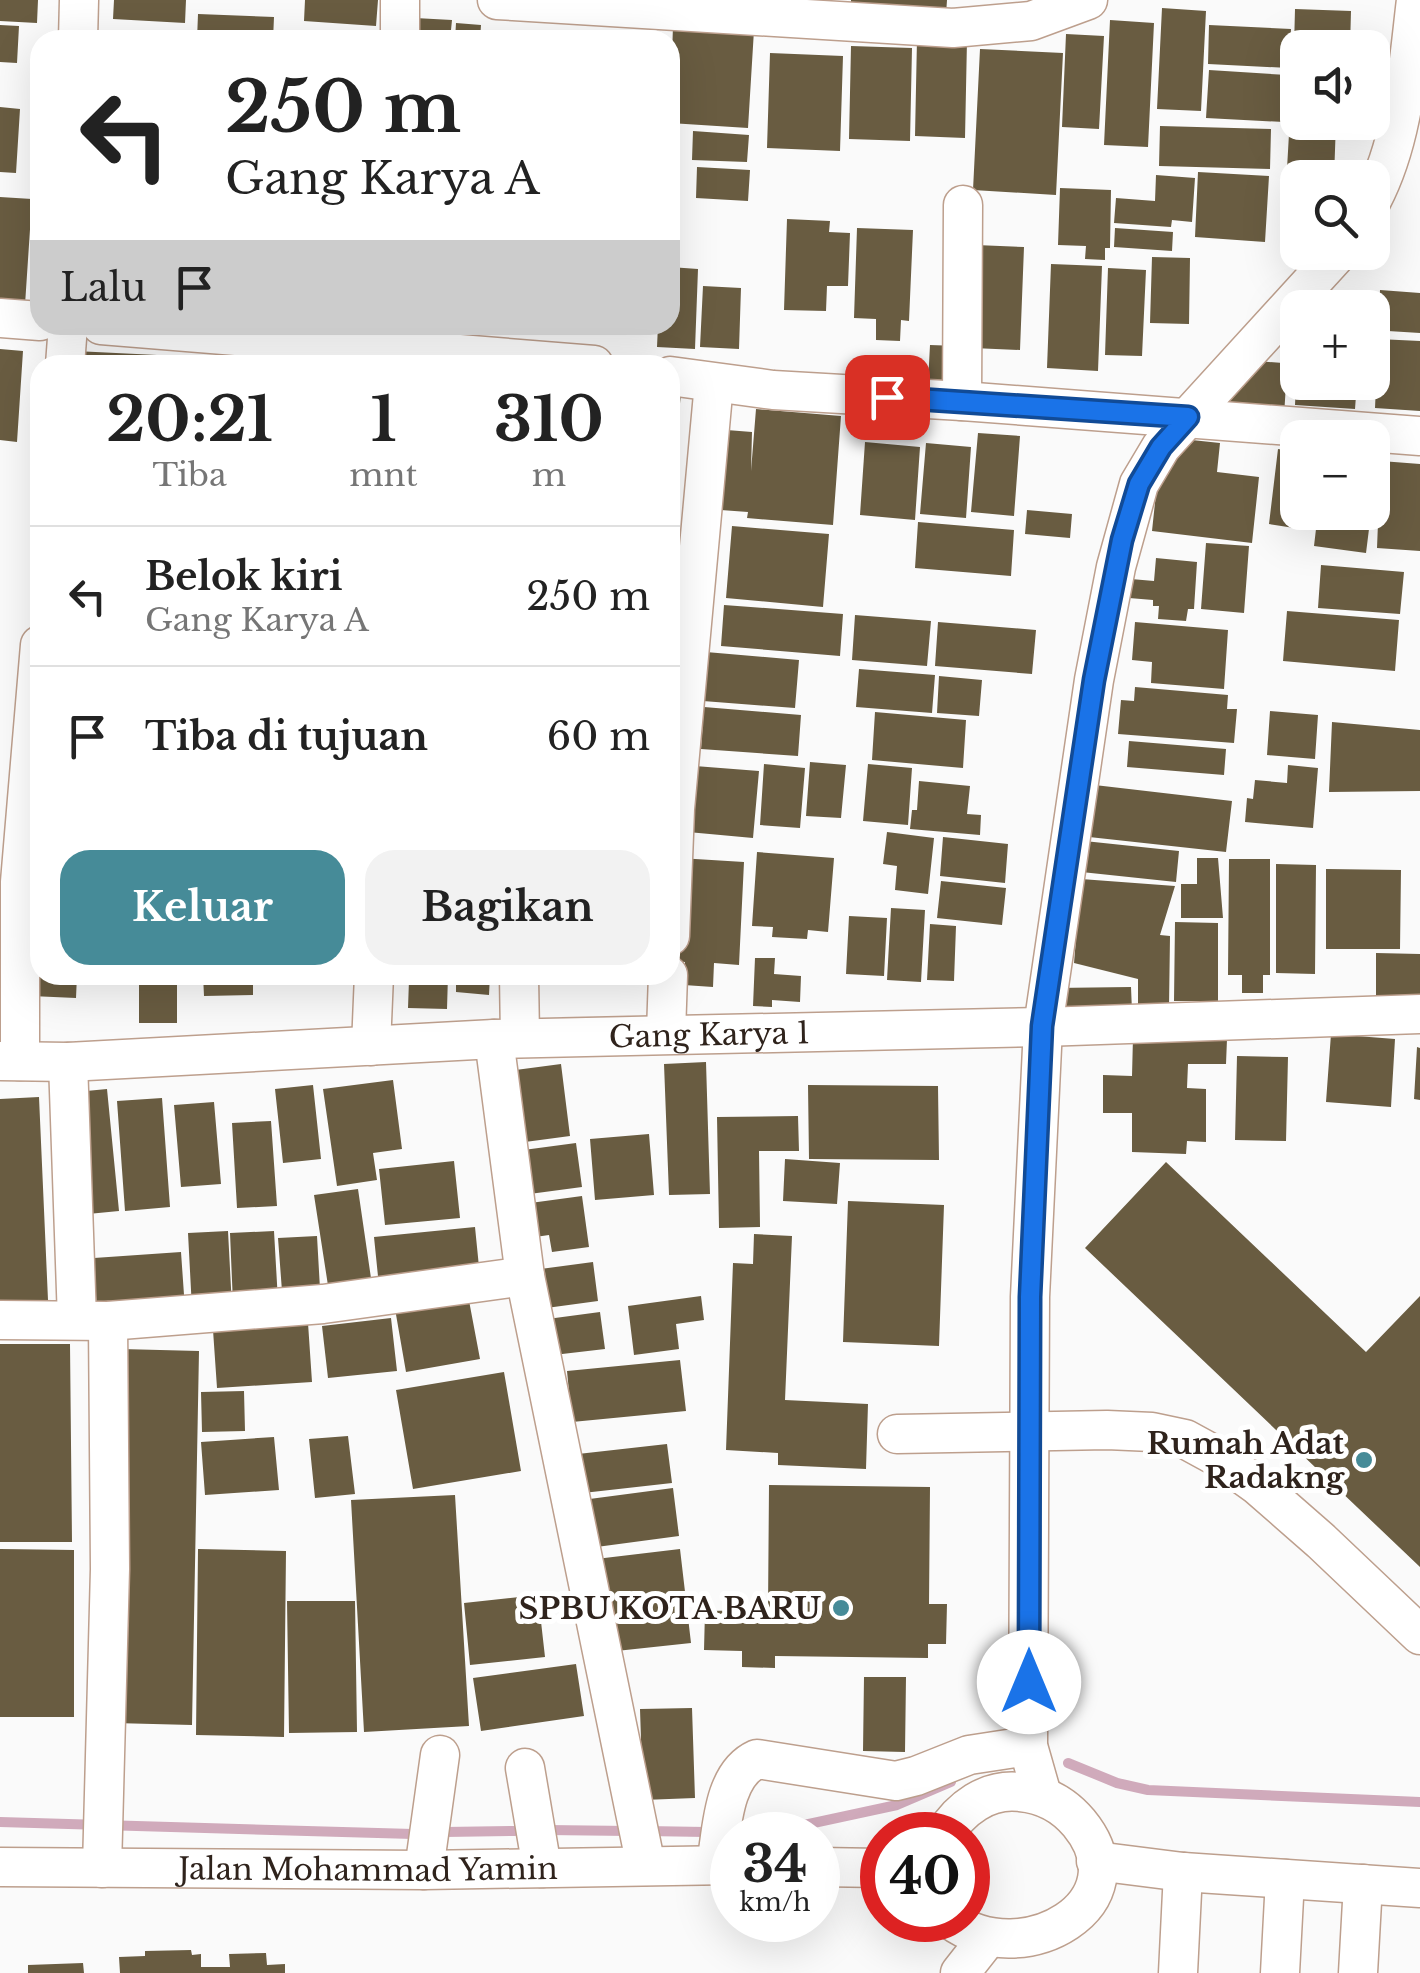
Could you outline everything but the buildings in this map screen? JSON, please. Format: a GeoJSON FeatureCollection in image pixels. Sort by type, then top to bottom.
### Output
{"type":"FeatureCollection","features":[{"type":"Feature","properties":{"kind":"street"},"geometry":{"type":"LineString","coordinates":[[78,30],[79,0]]}},
{"type":"Feature","properties":{"kind":"street"},"geometry":{"type":"LineString","coordinates":[[400,0],[400,30]]}},
{"type":"Feature","properties":{"kind":"street"},"geometry":{"type":"LineString","coordinates":[[497,0],[955,14],[1032,21],[1088,0]]}},
{"type":"Feature","properties":{"kind":"street"},"geometry":{"type":"LineString","coordinates":[[1388,160],[1403,102],[1416,0]]}},
{"type":"Feature","properties":{"kind":"street"},"geometry":{"type":"LineString","coordinates":[[962,401],[963,205]]}},
{"type":"Feature","properties":{"kind":"street"},"geometry":{"type":"LineString","coordinates":[[1028,1772],[1030,1297],[1042,1026],[1094,680],[1124,530],[1148,467],[1188,417],[1323,270]]}},
{"type":"Feature","properties":{"kind":"street"},"geometry":{"type":"LineString","coordinates":[[0,318],[30,320]]}},
{"type":"Feature","properties":{"kind":"street"},"geometry":{"type":"LineString","coordinates":[[242,335],[491,355]]}},
{"type":"Feature","properties":{"kind":"street"},"geometry":{"type":"LineString","coordinates":[[680,378],[773,390],[1420,436]]}},
{"type":"Feature","properties":{"kind":"street"},"geometry":{"type":"LineString","coordinates":[[680,754],[714,383]]}},
{"type":"Feature","properties":{"kind":"street"},"geometry":{"type":"LineString","coordinates":[[10,1061],[20,882],[15,768],[30,694]]}},
{"type":"Feature","properties":{"kind":"street"},"geometry":{"type":"LineString","coordinates":[[371,1046],[374,985]]}},
{"type":"Feature","properties":{"kind":"street"},"geometry":{"type":"LineString","coordinates":[[518,985],[507,1038],[524,1276],[646,1865]]}},
{"type":"Feature","properties":{"kind":"street"},"geometry":{"type":"LineString","coordinates":[[666,1032],[668,985]]}},
{"type":"Feature","properties":{"kind":"street","name":"Gang Karya 1"},"geometry":{"type":"LineString","coordinates":[[10,1061],[68,1062],[666,1032],[1420,1014]]}},
{"type":"Feature","properties":{"kind":"street"},"geometry":{"type":"LineString","coordinates":[[68,1062],[93,1321],[110,1569],[102,1868]]}},
{"type":"Feature","properties":{"kind":"street"},"geometry":{"type":"LineString","coordinates":[[0,1320],[93,1321],[323,1304],[524,1276]]}},
{"type":"Feature","properties":{"kind":"street"},"geometry":{"type":"LineString","coordinates":[[897,1434],[1152,1432],[1184,1440],[1218,1456],[1320,1540],[1420,1635]]}},
{"type":"Feature","properties":{"kind":"street"},"geometry":{"type":"LineString","coordinates":[[424,1870],[440,1754]]}},
{"type":"Feature","properties":{"kind":"street"},"geometry":{"type":"LineString","coordinates":[[726,1812],[738,1772],[758,1758],[896,1781],[969,1755],[1028,1772],[1087,1833],[1107,1871]]}},
{"type":"Feature","properties":{"kind":"street"},"geometry":{"type":"LineString","coordinates":[[525,1768],[542,1868]]}},
{"type":"Feature","properties":{"kind":"street"},"geometry":{"type":"LineString","coordinates":[[961,1812],[1028,1772]]}},
{"type":"Feature","properties":{"kind":"street","name":"Jalan Mohammad Yamin"},"geometry":{"type":"LineString","coordinates":[[0,1867],[424,1870],[710,1864]]}},
{"type":"Feature","properties":{"kind":"street"},"geometry":{"type":"LineString","coordinates":[[1107,1871],[1183,1872],[1420,1888]]}},
{"type":"Feature","properties":{"kind":"street"},"geometry":{"type":"LineString","coordinates":[[964,1949],[1046,1960],[1088,1909],[1107,1871]]}},
{"type":"Feature","properties":{"kind":"street"},"geometry":{"type":"LineString","coordinates":[[1178,1973],[1183,1872]]}},
{"type":"Feature","properties":{"kind":"street"},"geometry":{"type":"LineString","coordinates":[[1280,1973],[1286,1879]]}},
{"type":"Feature","properties":{"kind":"street"},"geometry":{"type":"LineString","coordinates":[[1358,1973],[1363,1884]]}},
{"type":"Feature","properties":{"kind":"waterway"},"geometry":{"type":"LineString","coordinates":[[1068,1763],[1117,1783],[1148,1790],[1420,1802]]}},
{"type":"Feature","properties":{"kind":"waterway"},"geometry":{"type":"LineString","coordinates":[[646,1831],[767,1833],[897,1805],[951,1782]]}},
{"type":"Feature","properties":{"kind":"waterway"},"geometry":{"type":"LineString","coordinates":[[0,1822],[413,1834]]}},
{"type":"Feature","properties":{"kind":"waterway"},"geometry":{"type":"LineString","coordinates":[[547,1830],[629,1831]]}},
{"type":"Feature","properties":{"kind":"waterway"},"geometry":{"type":"LineString","coordinates":[[445,1832],[515,1831]]}},
{"type":"Feature","properties":{"kind":"place","name":"Rumah Adat Radakng"},"geometry":{"type":"Point","coordinates":[1364,1460]}},
{"type":"Feature","properties":{"kind":"place","name":"SPBU KOTA BARU"},"geometry":{"type":"Point","coordinates":[841,1608]}},
{"type":"Feature","properties":{"kind":"route"},"geometry":{"type":"LineString","coordinates":[[887,397],[1188,417],[1148,467],[1122,540],[1094,680],[1042,1026],[1030,1297],[1029,1682]]}}]}
